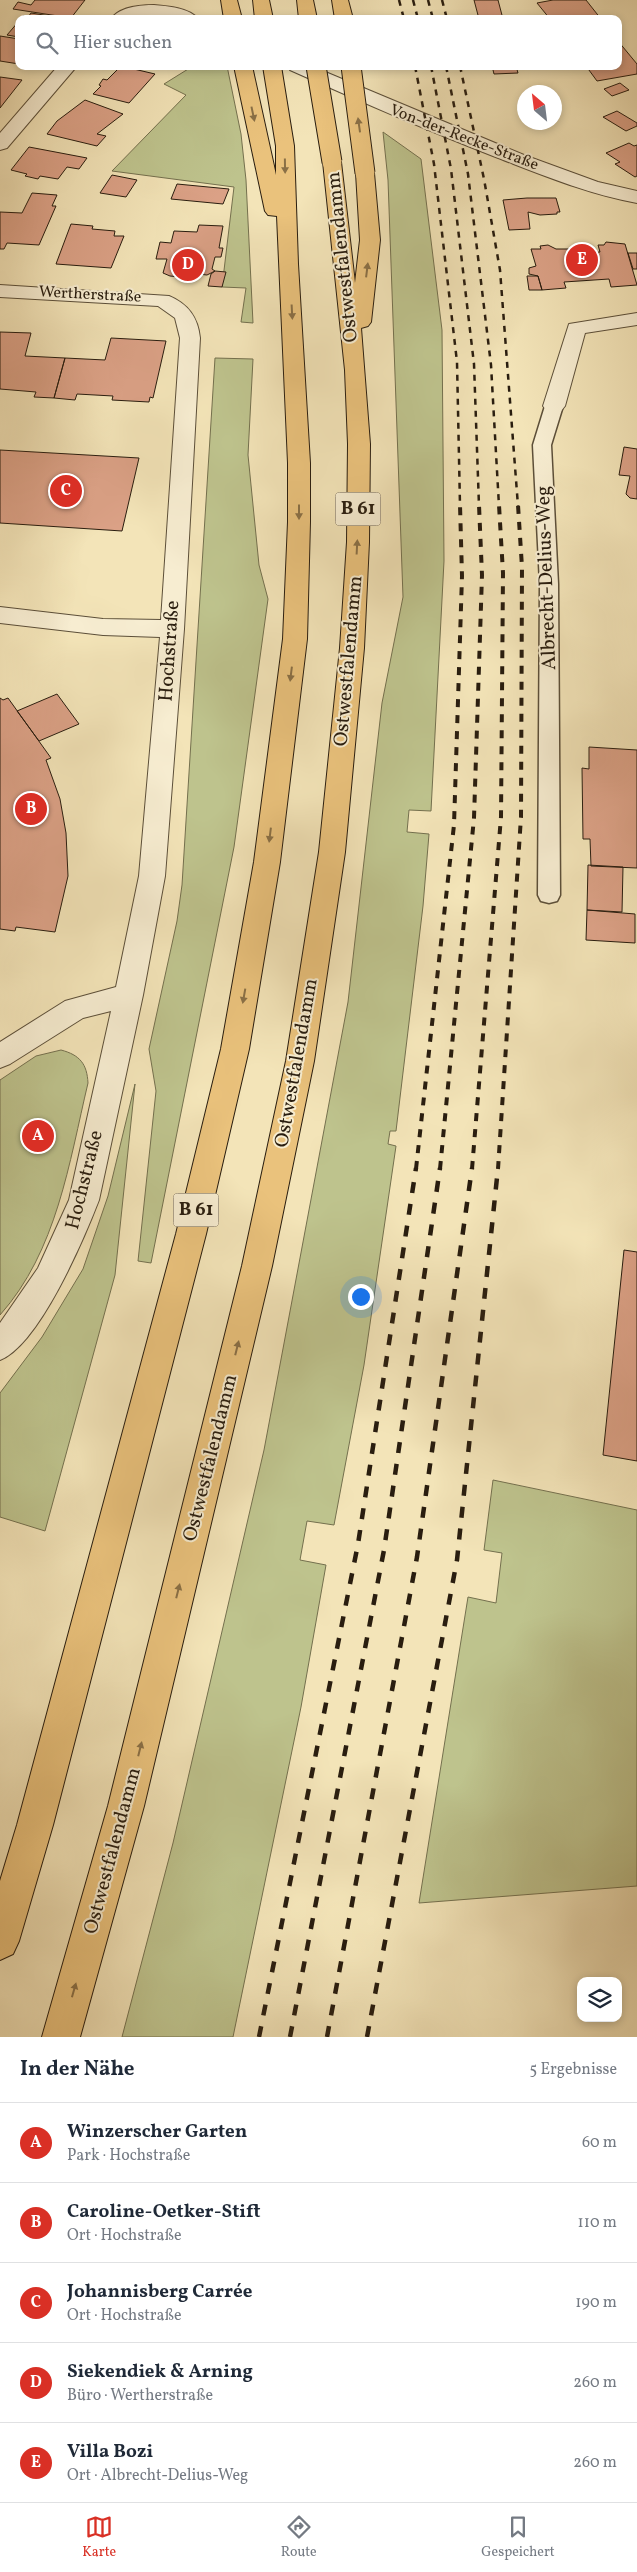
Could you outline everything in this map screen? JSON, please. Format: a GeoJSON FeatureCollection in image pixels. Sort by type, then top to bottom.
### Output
{"type":"FeatureCollection","features":[{"type":"Feature","properties":{"kind":"highway"},"geometry":{"type":"LineString","coordinates":[[229,0],[232,15]]}},
{"type":"Feature","properties":{"kind":"highway"},"geometry":{"type":"LineString","coordinates":[[261,0],[263,15]]}},
{"type":"Feature","properties":{"kind":"highway"},"geometry":{"type":"LineString","coordinates":[[340,0],[343,15]]}},
{"type":"Feature","properties":{"kind":"highway","name":"B 61"},"geometry":{"type":"LineString","coordinates":[[244,70],[288,264]]}},
{"type":"Feature","properties":{"kind":"highway","name":"B 61"},"geometry":{"type":"LineString","coordinates":[[0,1941],[36,1825],[191,1234],[234,1050],[267,862],[295,639],[299,463],[288,264],[285,146],[273,70]]}},
{"type":"Feature","properties":{"kind":"highway","name":"Ostwestfalendamm"},"geometry":{"type":"LineString","coordinates":[[61,2037],[131,1787],[258,1266],[300,1061],[332,852],[352,648],[358,542],[359,444],[355,370],[332,162],[317,70]]}},
{"type":"Feature","properties":{"kind":"highway","name":"B 61"},"geometry":{"type":"LineString","coordinates":[[352,70],[365,173],[370,240],[355,370]]}},
{"type":"Feature","properties":{"kind":"street"},"geometry":{"type":"LineString","coordinates":[[124,15],[135,5],[169,10],[181,15]]}},
{"type":"Feature","properties":{"kind":"street"},"geometry":{"type":"LineString","coordinates":[[0,144],[65,70]]}},
{"type":"Feature","properties":{"kind":"street","name":"Von-der-Recke-Straße"},"geometry":{"type":"LineString","coordinates":[[305,70],[387,108],[506,154],[610,191],[637,197]]}},
{"type":"Feature","properties":{"kind":"street","name":"Wertherstraße"},"geometry":{"type":"LineString","coordinates":[[0,290],[162,300],[178,309]]}},
{"type":"Feature","properties":{"kind":"street","name":"Hochstraße"},"geometry":{"type":"LineString","coordinates":[[0,1346],[23,1319],[70,1239],[84,1200],[129,995],[152,876],[172,629],[190,338],[189,326],[178,309]]}},
{"type":"Feature","properties":{"kind":"street","name":"Albrecht-Delius-Weg"},"geometry":{"type":"LineString","coordinates":[[554,406],[576,328],[637,319]]}},
{"type":"Feature","properties":{"kind":"street"},"geometry":{"type":"LineString","coordinates":[[0,615],[103,626],[172,629]]}},
{"type":"Feature","properties":{"kind":"street"},"geometry":{"type":"LineString","coordinates":[[0,1056],[75,1009],[129,995]]}},
{"type":"Feature","properties":{"kind":"lane","name":"Albrecht-Delius-Weg"},"geometry":{"type":"LineString","coordinates":[[549,895],[549,584],[542,445],[554,406]]}},
{"type":"Feature","properties":{"kind":"green space"},"geometry":{"type":"Polygon","coordinates":[[[187,70],[228,70],[241,134],[246,180],[253,323],[241,322],[246,288],[222,287],[234,187],[112,171],[186,95],[164,84],[187,70]]]}},
{"type":"Feature","properties":{"kind":"green space"},"geometry":{"type":"Polygon","coordinates":[[[383,132],[421,159],[442,330],[444,561],[431,811],[409,810],[407,832],[429,834],[423,906],[396,1131],[390,1131],[388,1144],[396,1146],[364,1365],[334,1525],[307,1521],[300,1560],[326,1565],[301,1707],[233,2037],[122,2037],[173,1843],[264,1450],[348,1002],[382,703],[403,597],[388,180],[383,132]]]}},
{"type":"Feature","properties":{"kind":"green space"},"geometry":{"type":"Polygon","coordinates":[[[215,358],[253,359],[248,455],[259,565],[268,599],[234,847],[151,1263],[138,1261],[156,1091],[149,1049],[177,921],[182,885],[215,358]]]}},
{"type":"Feature","properties":{"kind":"green space"},"geometry":{"type":"Polygon","coordinates":[[[61,1050],[68,1052],[81,1061],[86,1071],[88,1083],[67,1175],[48,1235],[35,1263],[19,1290],[0,1315],[0,1080],[36,1056],[61,1050]]]}},
{"type":"Feature","properties":{"kind":"green space"},"geometry":{"type":"Polygon","coordinates":[[[135,1084],[115,1275],[45,1531],[0,1517],[0,1393],[42,1337],[83,1269],[108,1196],[135,1084]]]}},
{"type":"Feature","properties":{"kind":"green space"},"geometry":{"type":"Polygon","coordinates":[[[493,1480],[637,1510],[637,1886],[419,1903],[468,1597],[496,1603],[502,1553],[484,1550],[493,1480]]]}},
{"type":"Feature","properties":{"kind":"building"},"geometry":{"type":"Polygon","coordinates":[[[35,0],[85,0],[73,15],[52,15],[13,9],[18,2],[31,5],[35,0]]]}},
{"type":"Feature","properties":{"kind":"building"},"geometry":{"type":"Polygon","coordinates":[[[474,0],[498,0],[502,15],[478,15],[474,0]]]}},
{"type":"Feature","properties":{"kind":"building"},"geometry":{"type":"Polygon","coordinates":[[[553,0],[586,0],[598,15],[547,15],[537,3],[553,0]]]}},
{"type":"Feature","properties":{"kind":"building"},"geometry":{"type":"Polygon","coordinates":[[[15,26],[15,36],[7,35],[15,26]]]}},
{"type":"Feature","properties":{"kind":"building"},"geometry":{"type":"Polygon","coordinates":[[[0,36],[15,38],[15,63],[0,61],[0,36]]]}},
{"type":"Feature","properties":{"kind":"building"},"geometry":{"type":"Polygon","coordinates":[[[622,46],[637,64],[637,74],[597,81],[589,70],[622,70],[622,46]]]}},
{"type":"Feature","properties":{"kind":"building"},"geometry":{"type":"Polygon","coordinates":[[[117,70],[138,70],[155,74],[129,103],[93,94],[101,86],[99,85],[103,79],[107,80],[117,70]]]}},
{"type":"Feature","properties":{"kind":"building"},"geometry":{"type":"Polygon","coordinates":[[[493,70],[517,70],[518,73],[494,74],[493,70]]]}},
{"type":"Feature","properties":{"kind":"building"},"geometry":{"type":"Polygon","coordinates":[[[0,77],[22,80],[0,108],[0,77]]]}},
{"type":"Feature","properties":{"kind":"building"},"geometry":{"type":"Polygon","coordinates":[[[620,83],[629,90],[612,96],[604,89],[620,83]]]}},
{"type":"Feature","properties":{"kind":"building"},"geometry":{"type":"Polygon","coordinates":[[[85,100],[123,114],[97,134],[106,136],[97,146],[47,134],[57,121],[85,100]]]}},
{"type":"Feature","properties":{"kind":"building"},"geometry":{"type":"Polygon","coordinates":[[[617,111],[637,123],[637,126],[626,131],[603,117],[617,111]]]}},
{"type":"Feature","properties":{"kind":"building"},"geometry":{"type":"Polygon","coordinates":[[[629,143],[634,146],[637,145],[637,176],[635,177],[615,164],[620,162],[606,153],[629,143]]]}},
{"type":"Feature","properties":{"kind":"building"},"geometry":{"type":"Polygon","coordinates":[[[29,147],[87,158],[79,169],[67,167],[58,179],[40,176],[38,179],[11,170],[29,147]]]}},
{"type":"Feature","properties":{"kind":"building"},"geometry":{"type":"Polygon","coordinates":[[[112,175],[137,180],[126,197],[100,193],[112,175]]]}},
{"type":"Feature","properties":{"kind":"building"},"geometry":{"type":"Polygon","coordinates":[[[177,184],[229,189],[223,204],[171,199],[177,184]]]}},
{"type":"Feature","properties":{"kind":"building"},"geometry":{"type":"Polygon","coordinates":[[[32,193],[57,195],[52,206],[56,206],[39,245],[7,243],[4,249],[0,249],[0,212],[22,213],[32,193]]]}},
{"type":"Feature","properties":{"kind":"building"},"geometry":{"type":"Polygon","coordinates":[[[556,198],[560,212],[557,212],[557,214],[540,215],[528,212],[530,229],[509,230],[503,200],[556,198]]]}},
{"type":"Feature","properties":{"kind":"building"},"geometry":{"type":"Polygon","coordinates":[[[71,224],[93,226],[92,229],[115,231],[114,236],[124,236],[111,268],[56,264],[71,224]]]}},
{"type":"Feature","properties":{"kind":"building"},"geometry":{"type":"Polygon","coordinates":[[[199,225],[223,226],[219,248],[223,248],[221,257],[215,257],[212,269],[215,271],[207,275],[189,273],[180,277],[163,273],[167,259],[156,259],[160,242],[171,243],[174,231],[197,232],[199,225]]]}},
{"type":"Feature","properties":{"kind":"building"},"geometry":{"type":"Polygon","coordinates":[[[606,242],[625,244],[637,285],[611,287],[609,279],[564,282],[566,288],[542,290],[538,276],[529,274],[529,268],[536,266],[531,249],[541,249],[540,246],[548,245],[556,249],[570,249],[572,254],[600,252],[598,245],[604,245],[606,242]]]}},
{"type":"Feature","properties":{"kind":"building"},"geometry":{"type":"Polygon","coordinates":[[[628,253],[637,253],[637,269],[633,269],[628,253]]]}},
{"type":"Feature","properties":{"kind":"building"},"geometry":{"type":"Polygon","coordinates":[[[215,271],[226,272],[222,287],[208,286],[211,274],[215,271]]]}},
{"type":"Feature","properties":{"kind":"building"},"geometry":{"type":"Polygon","coordinates":[[[527,276],[538,276],[542,290],[529,290],[527,276]]]}},
{"type":"Feature","properties":{"kind":"building"},"geometry":{"type":"Polygon","coordinates":[[[0,332],[31,333],[25,356],[65,358],[54,398],[34,397],[36,392],[0,389],[0,332]]]}},
{"type":"Feature","properties":{"kind":"building"},"geometry":{"type":"Polygon","coordinates":[[[111,338],[166,341],[153,398],[150,397],[149,402],[112,400],[113,396],[77,394],[75,400],[54,398],[65,358],[105,360],[111,338]]]}},
{"type":"Feature","properties":{"kind":"building"},"geometry":{"type":"Polygon","coordinates":[[[624,447],[637,449],[637,499],[630,498],[626,494],[630,476],[619,475],[624,447]]]}},
{"type":"Feature","properties":{"kind":"building"},"geometry":{"type":"Polygon","coordinates":[[[0,450],[139,458],[122,531],[0,523],[0,450]]]}},
{"type":"Feature","properties":{"kind":"building"},"geometry":{"type":"Polygon","coordinates":[[[57,694],[79,724],[39,741],[17,711],[57,694]]]}},
{"type":"Feature","properties":{"kind":"building"},"geometry":{"type":"Polygon","coordinates":[[[0,698],[3,700],[8,698],[51,758],[46,760],[60,799],[66,833],[68,876],[55,932],[16,927],[15,931],[0,929],[0,698]]]}},
{"type":"Feature","properties":{"kind":"building"},"geometry":{"type":"Polygon","coordinates":[[[589,747],[637,750],[637,868],[591,866],[590,839],[583,839],[582,768],[589,769],[589,747]]]}},
{"type":"Feature","properties":{"kind":"building"},"geometry":{"type":"Polygon","coordinates":[[[588,865],[623,867],[622,912],[587,910],[588,865]]]}},
{"type":"Feature","properties":{"kind":"building"},"geometry":{"type":"Polygon","coordinates":[[[587,910],[635,914],[635,943],[586,940],[587,910]]]}},
{"type":"Feature","properties":{"kind":"building"},"geometry":{"type":"Polygon","coordinates":[[[624,1250],[637,1252],[637,1461],[603,1455],[624,1250]]]}},
{"type":"Feature","properties":{"kind":"railway"},"geometry":{"type":"LineString","coordinates":[[399,0],[403,15]]}},
{"type":"Feature","properties":{"kind":"railway"},"geometry":{"type":"LineString","coordinates":[[413,0],[417,15]]}},
{"type":"Feature","properties":{"kind":"railway"},"geometry":{"type":"LineString","coordinates":[[428,0],[432,15]]}},
{"type":"Feature","properties":{"kind":"railway"},"geometry":{"type":"LineString","coordinates":[[442,0],[446,15]]}},
{"type":"Feature","properties":{"kind":"railway"},"geometry":{"type":"LineString","coordinates":[[416,70],[434,164],[457,362],[460,506]]}},
{"type":"Feature","properties":{"kind":"railway"},"geometry":{"type":"LineString","coordinates":[[432,70],[451,169],[474,364],[479,506]]}},
{"type":"Feature","properties":{"kind":"railway"},"geometry":{"type":"LineString","coordinates":[[447,70],[468,174],[491,365],[499,506]]}},
{"type":"Feature","properties":{"kind":"railway"},"geometry":{"type":"LineString","coordinates":[[461,70],[484,179],[500,270],[518,506]]}},
{"type":"Feature","properties":{"kind":"railway"},"geometry":{"type":"LineString","coordinates":[[416,1169],[454,825],[462,576],[460,505]]}},
{"type":"Feature","properties":{"kind":"railway"},"geometry":{"type":"LineString","coordinates":[[440,1169],[474,818],[482,575],[479,505]]}},
{"type":"Feature","properties":{"kind":"railway"},"geometry":{"type":"LineString","coordinates":[[472,1169],[501,817],[503,573],[499,505]]}},
{"type":"Feature","properties":{"kind":"railway"},"geometry":{"type":"LineString","coordinates":[[498,1169],[521,817],[522,567],[518,505]]}},
{"type":"Feature","properties":{"kind":"railway"},"geometry":{"type":"LineString","coordinates":[[259,2037],[358,1544],[416,1168]]}},
{"type":"Feature","properties":{"kind":"railway"},"geometry":{"type":"LineString","coordinates":[[290,2037],[384,1550],[440,1168]]}},
{"type":"Feature","properties":{"kind":"railway"},"geometry":{"type":"LineString","coordinates":[[327,2037],[417,1557],[472,1168]]}},
{"type":"Feature","properties":{"kind":"railway"},"geometry":{"type":"LineString","coordinates":[[367,2037],[457,1560],[498,1168]]}},
{"type":"Feature","properties":{"kind":"place","name":"Villa Bozi"},"geometry":{"type":"Point","coordinates":[582,260]}},
{"type":"Feature","properties":{"kind":"place","name":"Siekendiek & Arning"},"geometry":{"type":"Point","coordinates":[188,265]}},
{"type":"Feature","properties":{"kind":"place","name":"Johannisberg Carrée"},"geometry":{"type":"Point","coordinates":[66,491]}},
{"type":"Feature","properties":{"kind":"place","name":"Caroline-Oetker-Stift"},"geometry":{"type":"Point","coordinates":[31,809]}},
{"type":"Feature","properties":{"kind":"place","name":"Winzerscher Garten"},"geometry":{"type":"Point","coordinates":[38,1136]}}]}
